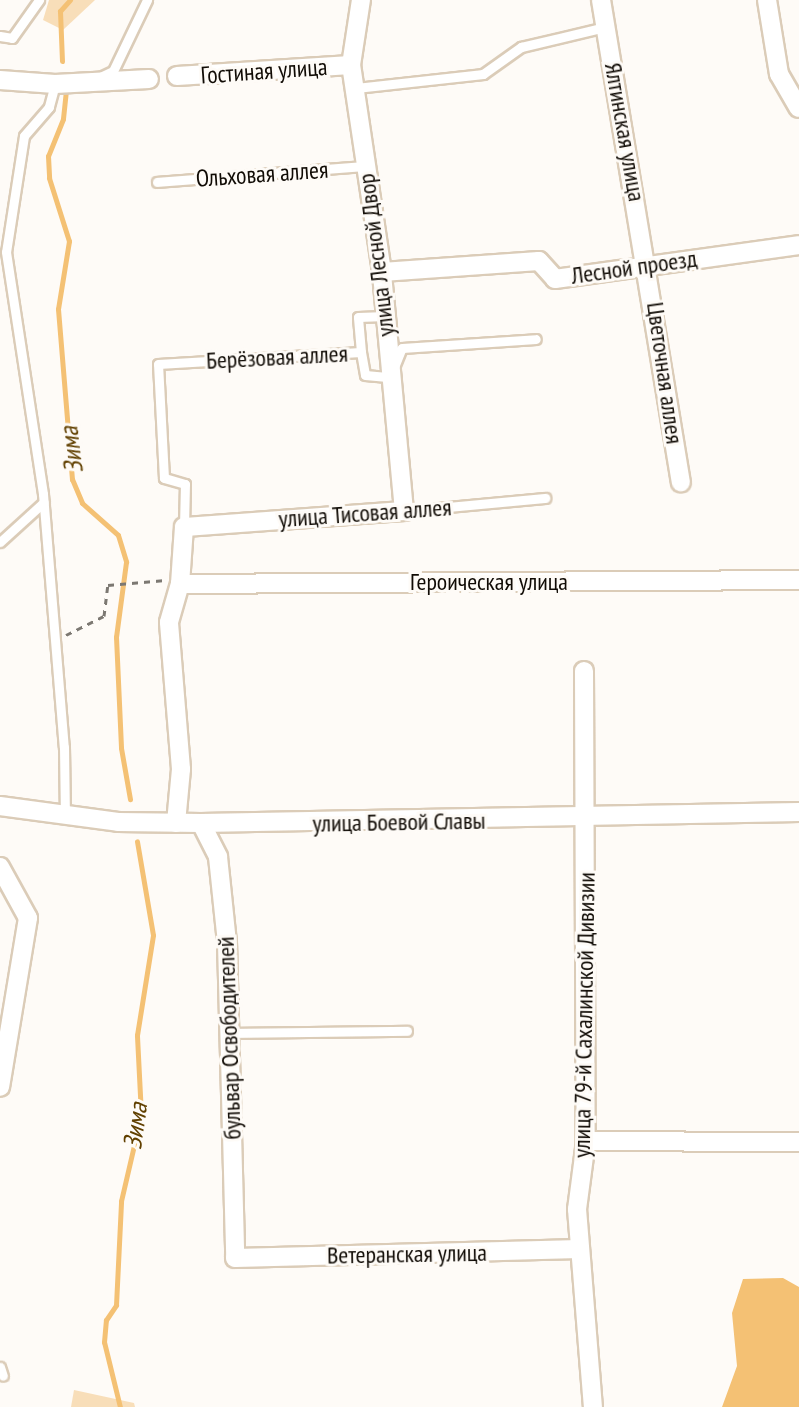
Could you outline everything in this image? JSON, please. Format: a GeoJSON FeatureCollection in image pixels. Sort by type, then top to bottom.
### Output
{"type":"FeatureCollection","features":[{"type":"Feature","properties":{"kind":"street","name":"улица Лесной Двор"},"geometry":{"type":"LineString","coordinates":[[361,0],[351,65],[382,272],[404,511]]}},
{"type":"Feature","properties":{"kind":"street","name":"Ялтинская улица"},"geometry":{"type":"LineString","coordinates":[[601,0],[649,264]]}},
{"type":"Feature","properties":{"kind":"street"},"geometry":{"type":"LineString","coordinates":[[767,0],[779,74],[799,108]]}},
{"type":"Feature","properties":{"kind":"street","name":"Гостиная улица"},"geometry":{"type":"LineString","coordinates":[[177,76],[351,65]]}},
{"type":"Feature","properties":{"kind":"street"},"geometry":{"type":"LineString","coordinates":[[0,80],[55,84],[149,79]]}},
{"type":"Feature","properties":{"kind":"street","name":"Лесной проезд"},"geometry":{"type":"LineString","coordinates":[[382,272],[539,261],[555,279],[799,245]]}},
{"type":"Feature","properties":{"kind":"street","name":"Цветочная аллея"},"geometry":{"type":"LineString","coordinates":[[649,264],[681,482]]}},
{"type":"Feature","properties":{"kind":"street","name":"улица Тисовая аллея"},"geometry":{"type":"LineString","coordinates":[[184,527],[404,511]]}},
{"type":"Feature","properties":{"kind":"street"},"geometry":{"type":"LineString","coordinates":[[176,823],[181,769],[169,622],[180,582],[184,527]]}},
{"type":"Feature","properties":{"kind":"street","name":"Героическая улица"},"geometry":{"type":"LineString","coordinates":[[180,582],[799,580]]}},
{"type":"Feature","properties":{"kind":"street","name":"улица 79-й Сахалинской Дивизии"},"geometry":{"type":"LineString","coordinates":[[584,671],[586,1141],[577,1209],[593,1407]]}},
{"type":"Feature","properties":{"kind":"street","name":"улица Боевой Славы"},"geometry":{"type":"LineString","coordinates":[[0,806],[65,815],[176,823],[587,819],[684,811],[799,812]]}},
{"type":"Feature","properties":{"kind":"street","name":"бульвар Освободителей"},"geometry":{"type":"LineString","coordinates":[[201,823],[218,857],[231,1033],[235,1258]]}},
{"type":"Feature","properties":{"kind":"street"},"geometry":{"type":"LineString","coordinates":[[0,867],[28,918],[0,1087]]}},
{"type":"Feature","properties":{"kind":"street"},"geometry":{"type":"LineString","coordinates":[[586,1141],[799,1142]]}},
{"type":"Feature","properties":{"kind":"street","name":"Ветеранская улица"},"geometry":{"type":"LineString","coordinates":[[235,1258],[580,1249]]}},
{"type":"Feature","properties":{"kind":"lane"},"geometry":{"type":"LineString","coordinates":[[0,36],[12,38],[39,0]]}},
{"type":"Feature","properties":{"kind":"lane"},"geometry":{"type":"LineString","coordinates":[[85,83],[113,71],[147,0]]}},
{"type":"Feature","properties":{"kind":"lane"},"geometry":{"type":"LineString","coordinates":[[356,88],[483,74],[521,47],[605,27]]}},
{"type":"Feature","properties":{"kind":"lane"},"geometry":{"type":"LineString","coordinates":[[55,84],[49,107],[24,136],[6,252],[44,502],[65,815]]}},
{"type":"Feature","properties":{"kind":"lane","name":"Ольховая аллея"},"geometry":{"type":"LineString","coordinates":[[157,182],[366,166]]}},
{"type":"Feature","properties":{"kind":"lane"},"geometry":{"type":"LineString","coordinates":[[361,352],[358,317],[385,313],[402,348],[390,377]]}},
{"type":"Feature","properties":{"kind":"lane"},"geometry":{"type":"LineString","coordinates":[[402,348],[536,339]]}},
{"type":"Feature","properties":{"kind":"lane","name":"Берёзовая аллея"},"geometry":{"type":"LineString","coordinates":[[184,527],[185,484],[164,478],[158,364],[361,352],[365,375],[390,377]]}},
{"type":"Feature","properties":{"kind":"lane","name":"улица Тисовая аллея"},"geometry":{"type":"LineString","coordinates":[[404,511],[545,498]]}},
{"type":"Feature","properties":{"kind":"lane"},"geometry":{"type":"LineString","coordinates":[[0,542],[44,502]]}},
{"type":"Feature","properties":{"kind":"lane"},"geometry":{"type":"LineString","coordinates":[[231,1033],[407,1031]]}},
{"type":"Feature","properties":{"kind":"path"},"geometry":{"type":"LineString","coordinates":[[55,641],[104,616],[108,585],[180,582]]}},
{"type":"Feature","properties":{"kind":"shaded area"},"geometry":{"type":"Polygon","coordinates":[[[49,0],[95,0],[63,30],[43,20],[49,0]]]}},
{"type":"Feature","properties":{"kind":"shaded area"},"geometry":{"type":"Polygon","coordinates":[[[783,1278],[799,1287],[799,1407],[722,1407],[737,1366],[732,1313],[743,1279],[783,1278]]]}},
{"type":"Feature","properties":{"kind":"shaded area"},"geometry":{"type":"Polygon","coordinates":[[[74,1390],[134,1403],[135,1407],[71,1407],[74,1390]]]}},
{"type":"Feature","properties":{"kind":"waterway","name":"Зима"},"geometry":{"type":"LineString","coordinates":[[62,61],[60,11],[70,0]]}},
{"type":"Feature","properties":{"kind":"waterway","name":"Зима"},"geometry":{"type":"LineString","coordinates":[[66,90],[63,119],[48,156],[49,178],[69,241],[58,309],[72,479],[82,503],[118,535],[126,562],[116,637],[121,748],[130,799]]}},
{"type":"Feature","properties":{"kind":"waterway","name":"Зима"},"geometry":{"type":"LineString","coordinates":[[120,1407],[104,1342],[106,1320],[116,1305],[121,1201],[141,1115],[137,1035],[153,935],[137,841]]}}]}
